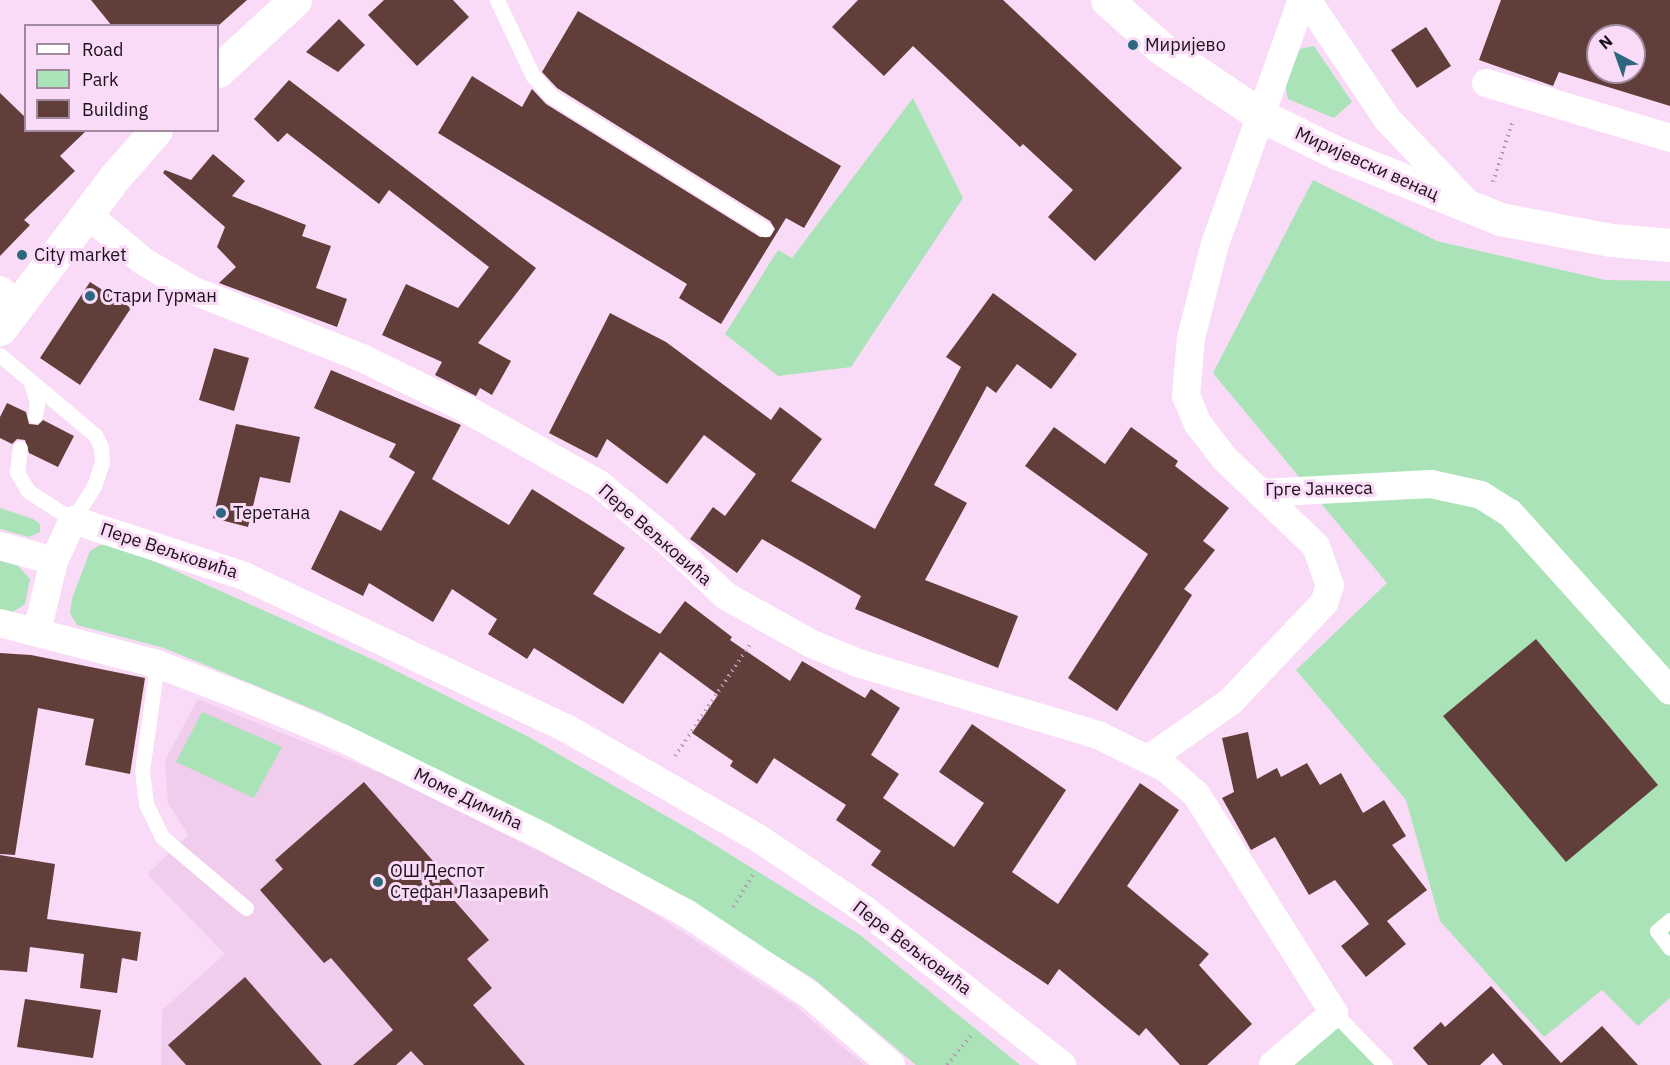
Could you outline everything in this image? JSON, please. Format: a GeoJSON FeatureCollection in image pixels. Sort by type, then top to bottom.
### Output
{"type":"FeatureCollection","features":[{"type":"Feature","properties":{"kind":"street"},"geometry":{"type":"LineString","coordinates":[[219,70],[295,0]]}},
{"type":"Feature","properties":{"kind":"street","name":"Миријевски венац"},"geometry":{"type":"LineString","coordinates":[[1107,0],[1161,48],[1262,116],[1336,153],[1478,212],[1611,240],[1670,245]]}},
{"type":"Feature","properties":{"kind":"street"},"geometry":{"type":"LineString","coordinates":[[1262,116],[1302,0]]}},
{"type":"Feature","properties":{"kind":"street","name":"Миријевски венац"},"geometry":{"type":"LineString","coordinates":[[1307,0],[1388,120],[1478,212]]}},
{"type":"Feature","properties":{"kind":"street"},"geometry":{"type":"LineString","coordinates":[[1486,82],[1670,138]]}},
{"type":"Feature","properties":{"kind":"street","name":"Грге Јанкеса"},"geometry":{"type":"LineString","coordinates":[[1262,116],[1215,244],[1191,338],[1186,396],[1198,424],[1225,459],[1260,493],[1431,484],[1481,495],[1510,513],[1670,691]]}},
{"type":"Feature","properties":{"kind":"street"},"geometry":{"type":"LineString","coordinates":[[6,308],[154,132]]}},
{"type":"Feature","properties":{"kind":"street","name":"Пере Вељковића"},"geometry":{"type":"LineString","coordinates":[[87,214],[143,261],[192,290],[362,358],[466,409],[599,484],[726,596],[766,620],[858,663],[1098,735],[1150,758],[1196,795],[1334,1013]]}},
{"type":"Feature","properties":{"kind":"street"},"geometry":{"type":"LineString","coordinates":[[1150,758],[1230,702],[1324,603],[1330,586],[1328,573],[1316,546],[1260,493]]}},
{"type":"Feature","properties":{"kind":"street"},"geometry":{"type":"LineString","coordinates":[[37,631],[54,561],[73,520]]}},
{"type":"Feature","properties":{"kind":"street","name":"Пере Вељковића"},"geometry":{"type":"LineString","coordinates":[[73,520],[244,576],[566,728],[770,845],[865,910],[1062,1065]]}},
{"type":"Feature","properties":{"kind":"street"},"geometry":{"type":"LineString","coordinates":[[0,546],[54,561]]}},
{"type":"Feature","properties":{"kind":"street","name":"Моме Димића"},"geometry":{"type":"LineString","coordinates":[[0,623],[157,664],[353,743],[544,837],[686,912],[810,995],[891,1065]]}},
{"type":"Feature","properties":{"kind":"street"},"geometry":{"type":"LineString","coordinates":[[1273,1065],[1334,1013]]}},
{"type":"Feature","properties":{"kind":"lane"},"geometry":{"type":"LineString","coordinates":[[497,0],[533,76],[550,96],[765,229]]}},
{"type":"Feature","properties":{"kind":"lane"},"geometry":{"type":"LineString","coordinates":[[0,355],[95,435],[101,447],[102,462],[94,486],[73,520],[28,490],[17,472],[20,448]]}},
{"type":"Feature","properties":{"kind":"lane"},"geometry":{"type":"LineString","coordinates":[[31,383],[37,403],[35,416]]}},
{"type":"Feature","properties":{"kind":"lane"},"geometry":{"type":"LineString","coordinates":[[157,664],[142,771],[146,804],[162,837],[246,908]]}},
{"type":"Feature","properties":{"kind":"lane"},"geometry":{"type":"LineString","coordinates":[[1670,920],[1657,931],[1670,948]]}},
{"type":"Feature","properties":{"kind":"lane"},"geometry":{"type":"LineString","coordinates":[[1334,1013],[1385,1065]]}},
{"type":"Feature","properties":{"kind":"path"},"geometry":{"type":"LineString","coordinates":[[1478,212],[1522,93]]}},
{"type":"Feature","properties":{"kind":"path"},"geometry":{"type":"LineString","coordinates":[[659,780],[766,620]]}},
{"type":"Feature","properties":{"kind":"path"},"geometry":{"type":"LineString","coordinates":[[717,934],[770,845]]}},
{"type":"Feature","properties":{"kind":"path"},"geometry":{"type":"LineString","coordinates":[[947,1065],[993,1009]]}},
{"type":"Feature","properties":{"kind":"shaded area","name":"ОШ Деспот Стефан Лазаревић"},"geometry":{"type":"Polygon","coordinates":[[[198,699],[383,774],[618,890],[794,1005],[864,1065],[161,1065],[162,1010],[225,954],[147,874],[188,835],[168,803],[165,760],[198,699]]]}},
{"type":"Feature","properties":{"kind":"green space"},"geometry":{"type":"Polygon","coordinates":[[[1314,46],[1352,102],[1334,118],[1288,99],[1285,84],[1300,49],[1314,46]]]}},
{"type":"Feature","properties":{"kind":"green space"},"geometry":{"type":"Polygon","coordinates":[[[913,98],[963,198],[851,367],[778,376],[725,334],[778,250],[792,258],[913,98]]]}},
{"type":"Feature","properties":{"kind":"green space"},"geometry":{"type":"Polygon","coordinates":[[[1313,180],[1437,241],[1605,280],[1670,281],[1670,998],[1638,1026],[1602,990],[1544,1037],[1440,921],[1406,800],[1296,670],[1387,583],[1213,373],[1313,180]]]}},
{"type":"Feature","properties":{"kind":"green space"},"geometry":{"type":"Polygon","coordinates":[[[0,508],[33,519],[40,524],[40,532],[29,537],[0,529],[0,508]]]}},
{"type":"Feature","properties":{"kind":"green space"},"geometry":{"type":"Polygon","coordinates":[[[116,544],[374,660],[527,736],[694,832],[860,935],[1020,1065],[916,1065],[814,979],[627,865],[322,713],[164,648],[77,625],[70,613],[72,599],[90,551],[100,545],[116,544]]]}},
{"type":"Feature","properties":{"kind":"green space"},"geometry":{"type":"Polygon","coordinates":[[[0,561],[17,565],[30,579],[25,604],[13,612],[0,610],[0,561]]]}},
{"type":"Feature","properties":{"kind":"green space"},"geometry":{"type":"Polygon","coordinates":[[[202,712],[282,747],[254,798],[176,762],[202,712]]]}},
{"type":"Feature","properties":{"kind":"green space"},"geometry":{"type":"Polygon","coordinates":[[[1334,1013],[1387,1065],[1273,1065],[1334,1013]]]}},
{"type":"Feature","properties":{"kind":"building"},"geometry":{"type":"Polygon","coordinates":[[[91,0],[247,0],[219,25],[110,24],[91,0]]]}},
{"type":"Feature","properties":{"kind":"building"},"geometry":{"type":"Polygon","coordinates":[[[384,0],[453,0],[469,17],[417,66],[368,15],[384,0]]]}},
{"type":"Feature","properties":{"kind":"building"},"geometry":{"type":"Polygon","coordinates":[[[858,0],[1003,0],[1182,168],[1095,261],[1048,217],[1073,190],[1023,144],[1020,147],[913,46],[884,76],[832,27],[858,0]]]}},
{"type":"Feature","properties":{"kind":"building"},"geometry":{"type":"Polygon","coordinates":[[[1501,0],[1670,0],[1670,106],[1598,84],[1646,84],[1646,24],[1586,24],[1586,80],[1559,72],[1553,86],[1479,60],[1501,0]]]}},
{"type":"Feature","properties":{"kind":"building"},"geometry":{"type":"Polygon","coordinates":[[[578,11],[841,166],[804,228],[786,218],[721,324],[679,298],[687,284],[438,133],[472,76],[522,107],[532,89],[546,104],[760,237],[770,237],[775,229],[770,221],[557,88],[542,72],[578,11]]]}},
{"type":"Feature","properties":{"kind":"building"},"geometry":{"type":"Polygon","coordinates":[[[339,19],[365,45],[338,72],[306,52],[339,19]]]}},
{"type":"Feature","properties":{"kind":"building"},"geometry":{"type":"Polygon","coordinates":[[[1426,27],[1451,66],[1417,88],[1391,50],[1426,27]]]}},
{"type":"Feature","properties":{"kind":"building"},"geometry":{"type":"Polygon","coordinates":[[[289,80],[536,268],[478,343],[511,361],[492,395],[480,388],[476,396],[435,375],[442,362],[382,335],[406,284],[458,308],[489,267],[389,190],[379,204],[287,133],[278,142],[254,119],[289,80]]]}},
{"type":"Feature","properties":{"kind":"building"},"geometry":{"type":"Polygon","coordinates":[[[0,93],[24,116],[24,132],[85,132],[60,156],[75,171],[24,220],[30,225],[0,256],[0,93]]]}},
{"type":"Feature","properties":{"kind":"building"},"geometry":{"type":"Polygon","coordinates":[[[213,154],[245,181],[232,196],[306,225],[302,236],[331,246],[316,288],[347,299],[337,327],[219,283],[236,267],[217,247],[225,227],[163,173],[165,170],[191,180],[213,154]]]}},
{"type":"Feature","properties":{"kind":"building"},"geometry":{"type":"Polygon","coordinates":[[[90,282],[131,308],[80,385],[40,358],[90,282]]]}},
{"type":"Feature","properties":{"kind":"building"},"geometry":{"type":"Polygon","coordinates":[[[993,293],[1077,354],[1051,389],[1017,364],[996,393],[987,386],[934,485],[967,503],[925,580],[1018,616],[998,668],[855,609],[861,596],[762,539],[737,573],[690,539],[713,507],[725,516],[756,474],[704,435],[667,484],[607,439],[597,458],[549,433],[610,313],[666,342],[771,420],[780,407],[822,439],[791,481],[875,529],[961,367],[946,357],[993,293]]]}},
{"type":"Feature","properties":{"kind":"building"},"geometry":{"type":"Polygon","coordinates":[[[214,348],[249,358],[234,411],[199,400],[214,348]]]}},
{"type":"Feature","properties":{"kind":"building"},"geometry":{"type":"Polygon","coordinates":[[[331,370],[461,425],[432,479],[509,525],[532,489],[625,548],[593,594],[660,634],[685,601],[732,637],[730,640],[790,681],[802,661],[865,698],[871,689],[900,708],[871,755],[899,774],[883,798],[954,847],[984,803],[939,772],[972,724],[1066,790],[1012,872],[1058,904],[1140,783],[1179,810],[1127,886],[1209,954],[1199,965],[1252,1024],[1207,1065],[1180,1065],[1146,1028],[1139,1036],[1059,969],[1048,985],[871,865],[881,851],[836,820],[846,805],[774,758],[757,784],[730,766],[733,761],[692,733],[718,695],[660,652],[623,704],[534,648],[527,659],[488,634],[497,619],[452,589],[433,622],[369,583],[363,596],[311,569],[340,510],[381,531],[415,472],[389,457],[396,444],[314,408],[331,370]]]}},
{"type":"Feature","properties":{"kind":"building"},"geometry":{"type":"Polygon","coordinates":[[[7,403],[26,412],[29,424],[38,425],[43,420],[74,436],[58,467],[29,453],[25,440],[17,439],[12,444],[0,438],[0,417],[7,403]]]}},
{"type":"Feature","properties":{"kind":"building"},"geometry":{"type":"Polygon","coordinates":[[[236,424],[300,437],[290,483],[260,477],[248,527],[213,518],[236,424]]]}},
{"type":"Feature","properties":{"kind":"building"},"geometry":{"type":"Polygon","coordinates":[[[1054,427],[1105,464],[1131,427],[1178,461],[1175,466],[1229,508],[1203,541],[1215,550],[1184,589],[1192,595],[1117,711],[1068,678],[1148,554],[1025,466],[1054,427]]]}},
{"type":"Feature","properties":{"kind":"building"},"geometry":{"type":"Polygon","coordinates":[[[1536,639],[1658,785],[1566,862],[1443,716],[1536,639]]]}},
{"type":"Feature","properties":{"kind":"building"},"geometry":{"type":"Polygon","coordinates":[[[0,653],[31,655],[145,678],[130,774],[85,765],[94,719],[38,708],[15,855],[0,854],[0,653]]]}},
{"type":"Feature","properties":{"kind":"building"},"geometry":{"type":"Polygon","coordinates":[[[1248,732],[1257,779],[1277,768],[1281,777],[1307,763],[1320,785],[1341,773],[1363,813],[1384,800],[1406,836],[1392,845],[1427,890],[1387,921],[1406,944],[1366,977],[1341,946],[1369,924],[1335,880],[1309,895],[1275,837],[1251,850],[1222,798],[1234,792],[1222,738],[1248,732]]]}},
{"type":"Feature","properties":{"kind":"building"},"geometry":{"type":"Polygon","coordinates":[[[364,782],[461,893],[453,899],[489,940],[467,959],[492,988],[473,1005],[525,1065],[424,1065],[411,1051],[396,1065],[353,1065],[393,1030],[331,958],[324,963],[260,890],[283,869],[275,860],[364,782]]]}},
{"type":"Feature","properties":{"kind":"building"},"geometry":{"type":"Polygon","coordinates":[[[0,855],[55,864],[47,919],[141,932],[137,961],[122,958],[117,993],[80,988],[84,954],[30,947],[27,972],[0,970],[0,855]]]}},
{"type":"Feature","properties":{"kind":"building"},"geometry":{"type":"Polygon","coordinates":[[[245,977],[322,1065],[186,1065],[168,1045],[245,977]]]}},
{"type":"Feature","properties":{"kind":"building"},"geometry":{"type":"Polygon","coordinates":[[[1491,986],[1561,1063],[1602,1026],[1638,1065],[1503,1065],[1493,1053],[1480,1065],[1428,1065],[1413,1048],[1441,1022],[1445,1027],[1491,986]]]}},
{"type":"Feature","properties":{"kind":"building"},"geometry":{"type":"Polygon","coordinates":[[[25,999],[101,1010],[93,1058],[17,1047],[25,999]]]}},
{"type":"Feature","properties":{"kind":"place","name":"Миријево"},"geometry":{"type":"Point","coordinates":[1133,45]}},
{"type":"Feature","properties":{"kind":"place","name":"City market"},"geometry":{"type":"Point","coordinates":[22,255]}},
{"type":"Feature","properties":{"kind":"place","name":"Стари Гурман"},"geometry":{"type":"Point","coordinates":[90,296]}},
{"type":"Feature","properties":{"kind":"place","name":"Теретана"},"geometry":{"type":"Point","coordinates":[221,513]}},
{"type":"Feature","properties":{"kind":"place","name":"ОШ Деспот Стефан Лазаревић"},"geometry":{"type":"Point","coordinates":[378,882]}}]}
